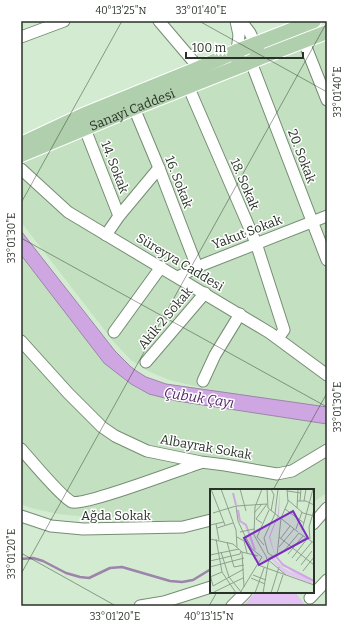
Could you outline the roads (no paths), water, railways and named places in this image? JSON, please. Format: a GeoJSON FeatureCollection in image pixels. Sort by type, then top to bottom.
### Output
{"type":"FeatureCollection","features":[{"type":"Feature","properties":{"kind":"main road","name":"Sanayi Caddesi"},"geometry":{"type":"LineString","coordinates":[[21,144],[83,115],[237,51],[314,21]]}},
{"type":"Feature","properties":{"kind":"main road","name":"Sanayi Caddesi"},"geometry":{"type":"LineString","coordinates":[[21,156],[188,86],[327,32]]}},
{"type":"Feature","properties":{"kind":"main road"},"geometry":{"type":"LineString","coordinates":[[237,51],[237,58],[250,62],[257,50],[255,44]]}},
{"type":"Feature","properties":{"kind":"street"},"geometry":{"type":"LineString","coordinates":[[21,37],[64,21]]}},
{"type":"Feature","properties":{"kind":"street"},"geometry":{"type":"LineString","coordinates":[[159,21],[199,68]]}},
{"type":"Feature","properties":{"kind":"street"},"geometry":{"type":"LineString","coordinates":[[236,21],[239,35],[237,51]]}},
{"type":"Feature","properties":{"kind":"street"},"geometry":{"type":"LineString","coordinates":[[241,21],[250,33],[255,44]]}},
{"type":"Feature","properties":{"kind":"street"},"geometry":{"type":"LineString","coordinates":[[304,42],[327,100]]}},
{"type":"Feature","properties":{"kind":"street","name":"20. Sokak"},"geometry":{"type":"LineString","coordinates":[[250,62],[327,260]]}},
{"type":"Feature","properties":{"kind":"street","name":"18. Sokak"},"geometry":{"type":"LineString","coordinates":[[188,86],[256,243],[284,330],[278,338]]}},
{"type":"Feature","properties":{"kind":"street","name":"16. Sokak"},"geometry":{"type":"LineString","coordinates":[[134,108],[160,168],[197,267]]}},
{"type":"Feature","properties":{"kind":"street","name":"14. Sokak"},"geometry":{"type":"LineString","coordinates":[[85,129],[119,216]]}},
{"type":"Feature","properties":{"kind":"street"},"geometry":{"type":"LineString","coordinates":[[106,235],[119,216],[160,168]]}},
{"type":"Feature","properties":{"kind":"street","name":"Süreyya Caddesi"},"geometry":{"type":"LineString","coordinates":[[21,169],[68,212],[240,314],[278,338],[327,375]]}},
{"type":"Feature","properties":{"kind":"street","name":"Yakut Sokak"},"geometry":{"type":"LineString","coordinates":[[178,277],[197,267],[327,216]]}},
{"type":"Feature","properties":{"kind":"street"},"geometry":{"type":"LineString","coordinates":[[114,332],[161,267]]}},
{"type":"Feature","properties":{"kind":"street","name":"Akik 2 Sokak"},"geometry":{"type":"LineString","coordinates":[[146,362],[205,292]]}},
{"type":"Feature","properties":{"kind":"street"},"geometry":{"type":"LineString","coordinates":[[203,381],[215,355],[240,314]]}},
{"type":"Feature","properties":{"kind":"street","name":"Albayrak Sokak"},"geometry":{"type":"LineString","coordinates":[[21,340],[68,393],[108,432],[147,451],[268,473],[285,473],[297,469],[327,450]]}},
{"type":"Feature","properties":{"kind":"street"},"geometry":{"type":"LineString","coordinates":[[21,449],[61,493],[72,502],[96,498],[201,462]]}},
{"type":"Feature","properties":{"kind":"street"},"geometry":{"type":"LineString","coordinates":[[314,522],[320,512]]}},
{"type":"Feature","properties":{"kind":"street","name":"Ağda Sokak"},"geometry":{"type":"LineString","coordinates":[[21,516],[51,526],[83,530],[183,527],[210,520]]}},
{"type":"Feature","properties":{"kind":"street"},"geometry":{"type":"LineString","coordinates":[[311,599],[327,580]]}},
{"type":"Feature","properties":{"kind":"street"},"geometry":{"type":"LineString","coordinates":[[140,606],[164,602],[210,587]]}},
{"type":"Feature","properties":{"kind":"street"},"geometry":{"type":"LineString","coordinates":[[232,606],[245,593]]}},
{"type":"Feature","properties":{"kind":"water","name":"Çubuk Çayı"},"geometry":{"type":"Polygon","coordinates":[[[21,231],[115,351],[138,372],[146,377],[166,384],[327,407],[327,424],[177,401],[149,394],[131,384],[104,363],[21,255],[21,231]]]}},
{"type":"Feature","properties":{"kind":"waterway"},"geometry":{"type":"LineString","coordinates":[[21,559],[33,558],[43,561],[66,573],[89,578],[110,568],[122,567],[170,581],[182,582],[193,580],[210,570]]}}]}
